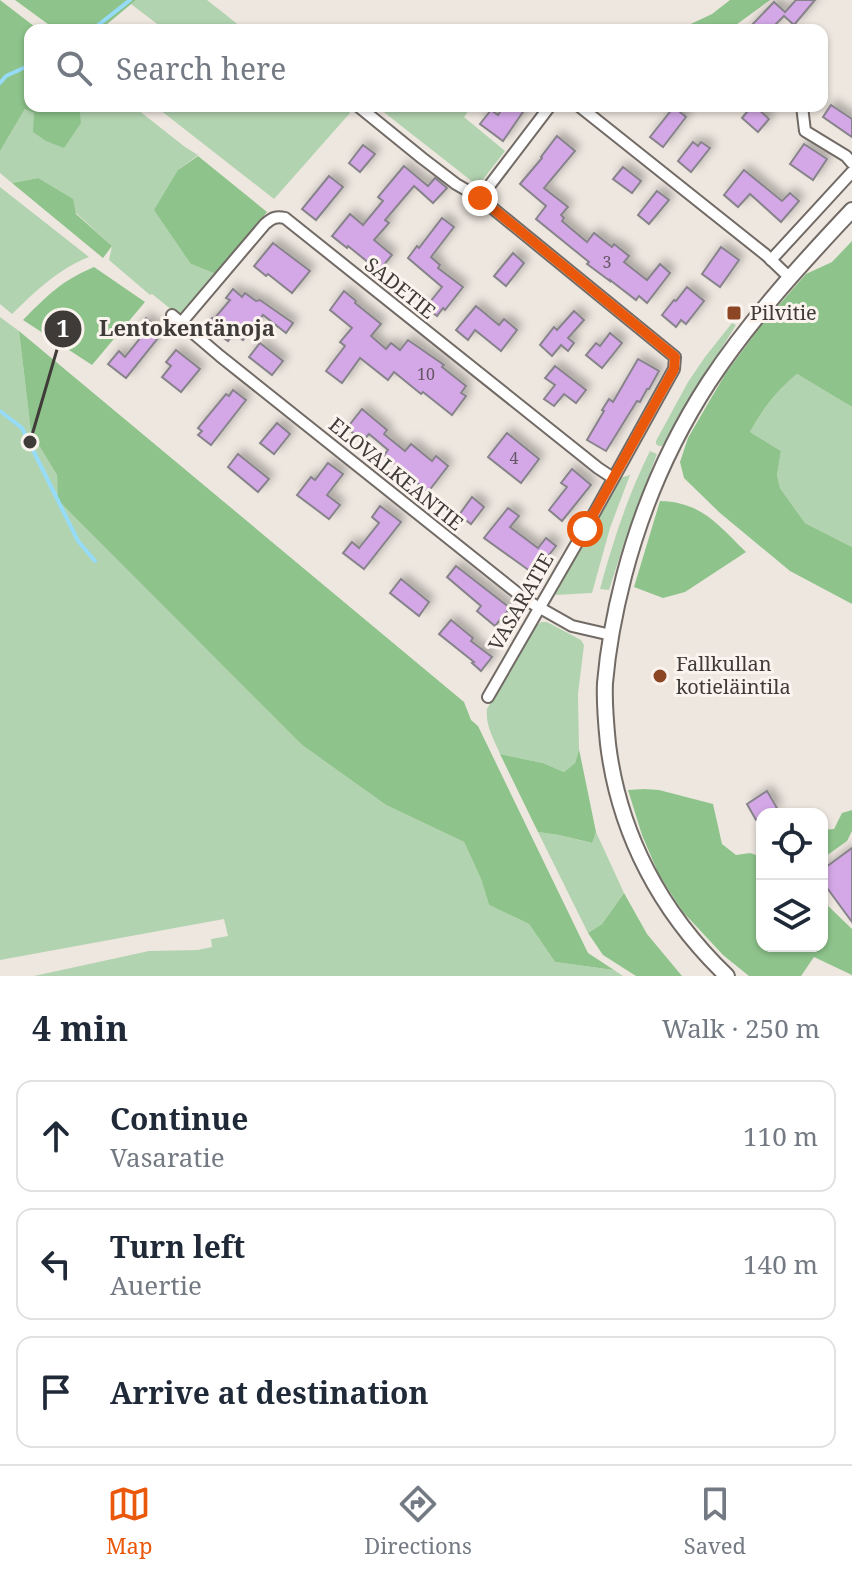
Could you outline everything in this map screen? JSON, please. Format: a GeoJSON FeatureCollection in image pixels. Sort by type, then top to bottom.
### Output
{"type":"FeatureCollection","features":[{"type":"Feature","properties":{"kind":"main road"},"geometry":{"type":"LineString","coordinates":[[727,976],[672,914],[653,885],[629,832],[614,782],[607,735],[605,686],[611,635],[631,549],[661,468],[708,383],[749,326],[852,210]]}},
{"type":"Feature","properties":{"kind":"street"},"geometry":{"type":"LineString","coordinates":[[365,112],[456,184],[480,198],[545,112]]}},
{"type":"Feature","properties":{"kind":"street"},"geometry":{"type":"LineString","coordinates":[[586,112],[790,278]]}},
{"type":"Feature","properties":{"kind":"street"},"geometry":{"type":"LineString","coordinates":[[803,112],[805,131],[846,156],[852,163]]}},
{"type":"Feature","properties":{"kind":"street"},"geometry":{"type":"LineString","coordinates":[[771,260],[852,172]]}},
{"type":"Feature","properties":{"kind":"street","name":"VASARATIE"},"geometry":{"type":"LineString","coordinates":[[480,198],[675,357],[674,369],[488,697]]}},
{"type":"Feature","properties":{"kind":"street","name":"SADETIE"},"geometry":{"type":"LineString","coordinates":[[176,319],[271,218],[285,218],[613,478]]}},
{"type":"Feature","properties":{"kind":"street","name":"ELOVALKEANTIE"},"geometry":{"type":"LineString","coordinates":[[176,319],[485,569],[539,609],[581,629],[611,635]]}},
{"type":"Feature","properties":{"kind":"green space"},"geometry":{"type":"Polygon","coordinates":[[[0,0],[31,24],[24,24],[24,111],[0,151],[0,0]]]}},
{"type":"Feature","properties":{"kind":"green space"},"geometry":{"type":"Polygon","coordinates":[[[15,0],[136,0],[107,24],[48,24],[15,0]]]}},
{"type":"Feature","properties":{"kind":"green space"},"geometry":{"type":"Polygon","coordinates":[[[136,0],[207,0],[237,24],[157,24],[131,4],[136,0]]]}},
{"type":"Feature","properties":{"kind":"green space"},"geometry":{"type":"Polygon","coordinates":[[[730,0],[770,0],[737,24],[691,24],[712,14],[730,0]]]}},
{"type":"Feature","properties":{"kind":"green space"},"geometry":{"type":"Polygon","coordinates":[[[24,111],[141,112],[198,155],[178,170],[191,264],[216,274],[184,314],[177,314],[150,295],[109,260],[112,246],[38,178],[12,183],[0,173],[0,151],[24,111]]]}},
{"type":"Feature","properties":{"kind":"green space"},"geometry":{"type":"Polygon","coordinates":[[[32,112],[80,112],[81,123],[64,148],[33,132],[32,112]]]}},
{"type":"Feature","properties":{"kind":"green space"},"geometry":{"type":"Polygon","coordinates":[[[163,112],[349,112],[274,199],[163,112]]]}},
{"type":"Feature","properties":{"kind":"green space"},"geometry":{"type":"Polygon","coordinates":[[[384,112],[468,112],[464,117],[505,151],[478,186],[384,112]]]}},
{"type":"Feature","properties":{"kind":"green space"},"geometry":{"type":"Polygon","coordinates":[[[198,156],[267,212],[216,274],[191,264],[154,210],[178,170],[198,156]]]}},
{"type":"Feature","properties":{"kind":"green space"},"geometry":{"type":"Polygon","coordinates":[[[38,178],[73,199],[76,214],[112,246],[103,258],[12,183],[38,178]]]}},
{"type":"Feature","properties":{"kind":"green space"},"geometry":{"type":"Polygon","coordinates":[[[0,187],[89,257],[57,274],[12,314],[0,304],[0,187]]]}},
{"type":"Feature","properties":{"kind":"green space"},"geometry":{"type":"Polygon","coordinates":[[[852,241],[852,407],[797,374],[770,401],[750,432],[781,451],[777,475],[780,488],[805,523],[852,547],[852,604],[790,571],[720,513],[684,478],[680,462],[688,438],[726,373],[763,323],[806,274],[832,262],[852,241]]]}},
{"type":"Feature","properties":{"kind":"green space"},"geometry":{"type":"Polygon","coordinates":[[[94,267],[145,302],[92,365],[23,320],[56,289],[94,267]]]}},
{"type":"Feature","properties":{"kind":"green space"},"geometry":{"type":"Polygon","coordinates":[[[0,317],[19,331],[31,431],[57,475],[59,500],[302,745],[386,805],[464,842],[489,905],[529,924],[555,962],[614,970],[623,976],[34,976],[149,951],[212,947],[211,939],[228,936],[224,919],[0,960],[0,317]]]}},
{"type":"Feature","properties":{"kind":"green space"},"geometry":{"type":"Polygon","coordinates":[[[732,323],[736,325],[662,446],[659,446],[656,441],[688,382],[732,323]]]}},
{"type":"Feature","properties":{"kind":"green space"},"geometry":{"type":"Polygon","coordinates":[[[19,331],[464,702],[588,953],[614,970],[555,962],[529,924],[489,905],[464,842],[386,805],[302,745],[58,500],[57,475],[31,432],[19,331]]]}},
{"type":"Feature","properties":{"kind":"green space"},"geometry":{"type":"Polygon","coordinates":[[[797,374],[852,407],[852,547],[805,523],[780,488],[777,475],[781,451],[750,432],[770,401],[797,374]]]}},
{"type":"Feature","properties":{"kind":"green space"},"geometry":{"type":"Polygon","coordinates":[[[650,451],[657,454],[609,590],[600,589],[622,518],[650,451]]]}},
{"type":"Feature","properties":{"kind":"green space"},"geometry":{"type":"Polygon","coordinates":[[[630,475],[610,528],[592,593],[555,595],[620,478],[630,475]]]}},
{"type":"Feature","properties":{"kind":"green space"},"geometry":{"type":"Polygon","coordinates":[[[660,501],[675,502],[698,510],[718,524],[746,552],[685,592],[663,598],[634,587],[660,501]]]}},
{"type":"Feature","properties":{"kind":"green space"},"geometry":{"type":"Polygon","coordinates":[[[541,622],[547,622],[581,640],[584,645],[578,694],[579,749],[575,763],[564,772],[543,763],[500,754],[487,721],[487,709],[534,628],[541,622]]]}},
{"type":"Feature","properties":{"kind":"green space"},"geometry":{"type":"Polygon","coordinates":[[[579,749],[596,832],[592,843],[538,832],[500,754],[543,763],[564,772],[575,763],[579,749]]]}},
{"type":"Feature","properties":{"kind":"green space"},"geometry":{"type":"Polygon","coordinates":[[[628,790],[659,790],[713,804],[722,844],[736,855],[756,855],[756,952],[828,952],[828,906],[852,929],[852,975],[814,957],[801,976],[749,976],[723,955],[683,912],[659,875],[628,790]]]}},
{"type":"Feature","properties":{"kind":"green space"},"geometry":{"type":"Polygon","coordinates":[[[852,810],[852,831],[847,841],[828,855],[828,830],[834,829],[842,813],[852,810]]]}},
{"type":"Feature","properties":{"kind":"green space"},"geometry":{"type":"Polygon","coordinates":[[[538,832],[591,843],[596,832],[624,893],[602,924],[588,933],[538,832]]]}},
{"type":"Feature","properties":{"kind":"green space"},"geometry":{"type":"Polygon","coordinates":[[[624,893],[647,934],[682,976],[636,976],[603,955],[588,933],[602,924],[624,893]]]}},
{"type":"Feature","properties":{"kind":"building"},"geometry":{"type":"Polygon","coordinates":[[[796,0],[815,0],[795,24],[784,16],[776,24],[753,24],[774,2],[785,12],[796,0]]]}},
{"type":"Feature","properties":{"kind":"building"},"geometry":{"type":"Polygon","coordinates":[[[831,105],[852,119],[852,137],[823,117],[831,105]]]}},
{"type":"Feature","properties":{"kind":"building"},"geometry":{"type":"Polygon","coordinates":[[[489,112],[498,115],[500,112],[523,112],[503,141],[480,124],[489,112]]]}},
{"type":"Feature","properties":{"kind":"building"},"geometry":{"type":"Polygon","coordinates":[[[670,112],[680,112],[686,117],[663,147],[650,137],[670,112]]]}},
{"type":"Feature","properties":{"kind":"building"},"geometry":{"type":"Polygon","coordinates":[[[747,112],[761,112],[769,119],[758,132],[742,118],[747,112]]]}},
{"type":"Feature","properties":{"kind":"building"},"geometry":{"type":"Polygon","coordinates":[[[557,136],[575,151],[544,188],[568,207],[561,215],[564,218],[562,221],[587,242],[594,233],[612,247],[614,244],[629,256],[624,262],[647,280],[660,264],[670,273],[647,303],[639,296],[636,300],[587,264],[589,262],[536,219],[546,206],[520,184],[557,136]]]}},
{"type":"Feature","properties":{"kind":"building"},"geometry":{"type":"Polygon","coordinates":[[[693,142],[698,146],[701,142],[710,148],[691,172],[678,161],[693,142]]]}},
{"type":"Feature","properties":{"kind":"building"},"geometry":{"type":"Polygon","coordinates":[[[804,144],[827,159],[813,180],[790,164],[804,144]]]}},
{"type":"Feature","properties":{"kind":"building"},"geometry":{"type":"Polygon","coordinates":[[[363,145],[375,154],[360,172],[349,163],[363,145]]]}},
{"type":"Feature","properties":{"kind":"building"},"geometry":{"type":"Polygon","coordinates":[[[404,166],[428,186],[435,178],[447,188],[433,203],[414,186],[385,220],[389,223],[374,240],[392,255],[379,271],[332,236],[350,214],[363,225],[383,201],[378,197],[404,166]]]}},
{"type":"Feature","properties":{"kind":"building"},"geometry":{"type":"Polygon","coordinates":[[[623,167],[641,181],[632,193],[613,179],[623,167]]]}},
{"type":"Feature","properties":{"kind":"building"},"geometry":{"type":"Polygon","coordinates":[[[744,170],[782,201],[790,193],[799,201],[781,222],[750,194],[738,207],[724,195],[744,170]]]}},
{"type":"Feature","properties":{"kind":"building"},"geometry":{"type":"Polygon","coordinates":[[[329,176],[343,187],[316,220],[302,209],[329,176]]]}},
{"type":"Feature","properties":{"kind":"building"},"geometry":{"type":"Polygon","coordinates":[[[657,191],[669,200],[649,224],[638,215],[657,191]]]}},
{"type":"Feature","properties":{"kind":"building"},"geometry":{"type":"Polygon","coordinates":[[[442,218],[454,227],[431,257],[440,265],[438,268],[463,287],[437,316],[426,307],[442,287],[408,258],[442,218]]]}},
{"type":"Feature","properties":{"kind":"building"},"geometry":{"type":"Polygon","coordinates":[[[273,243],[310,271],[292,293],[254,266],[273,243]]]}},
{"type":"Feature","properties":{"kind":"building"},"geometry":{"type":"Polygon","coordinates":[[[721,247],[739,260],[720,287],[702,274],[721,247]]]}},
{"type":"Feature","properties":{"kind":"building"},"geometry":{"type":"Polygon","coordinates":[[[513,253],[524,263],[506,286],[494,276],[513,253]]]}},
{"type":"Feature","properties":{"kind":"building"},"geometry":{"type":"Polygon","coordinates":[[[687,287],[704,301],[686,324],[681,320],[676,327],[662,315],[687,287]]]}},
{"type":"Feature","properties":{"kind":"building"},"geometry":{"type":"Polygon","coordinates":[[[233,289],[242,297],[245,293],[256,301],[260,300],[293,323],[286,333],[263,315],[243,340],[234,333],[228,341],[206,325],[230,300],[226,298],[233,289]]]}},
{"type":"Feature","properties":{"kind":"building"},"geometry":{"type":"Polygon","coordinates":[[[344,291],[381,324],[371,336],[386,349],[391,343],[400,350],[408,340],[444,365],[442,367],[466,386],[461,393],[466,396],[452,415],[394,372],[388,380],[360,358],[342,383],[326,371],[345,346],[340,342],[352,328],[330,310],[344,291]]]}},
{"type":"Feature","properties":{"kind":"building"},"geometry":{"type":"Polygon","coordinates":[[[476,306],[499,325],[504,319],[517,330],[501,351],[475,330],[468,340],[456,330],[476,306]]]}},
{"type":"Feature","properties":{"kind":"building"},"geometry":{"type":"Polygon","coordinates":[[[574,311],[584,320],[568,338],[574,343],[568,351],[561,345],[552,356],[540,345],[554,327],[557,330],[574,311]]]}},
{"type":"Feature","properties":{"kind":"building"},"geometry":{"type":"Polygon","coordinates":[[[146,318],[163,332],[126,378],[108,364],[119,351],[125,357],[142,336],[135,330],[146,318]]]}},
{"type":"Feature","properties":{"kind":"building"},"geometry":{"type":"Polygon","coordinates":[[[610,333],[622,343],[602,368],[586,355],[596,343],[600,346],[610,333]]]}},
{"type":"Feature","properties":{"kind":"building"},"geometry":{"type":"Polygon","coordinates":[[[260,343],[283,361],[272,375],[249,357],[260,343]]]}},
{"type":"Feature","properties":{"kind":"building"},"geometry":{"type":"Polygon","coordinates":[[[176,350],[200,369],[181,392],[162,377],[171,366],[166,362],[176,350]]]}},
{"type":"Feature","properties":{"kind":"building"},"geometry":{"type":"Polygon","coordinates":[[[638,359],[659,371],[606,451],[587,440],[602,410],[609,399],[613,402],[638,359]]]}},
{"type":"Feature","properties":{"kind":"building"},"geometry":{"type":"Polygon","coordinates":[[[555,366],[586,390],[576,403],[564,394],[554,406],[544,399],[555,385],[545,378],[555,366]]]}},
{"type":"Feature","properties":{"kind":"building"},"geometry":{"type":"Polygon","coordinates":[[[233,390],[246,400],[211,445],[198,435],[202,431],[198,428],[226,394],[229,396],[233,390]]]}},
{"type":"Feature","properties":{"kind":"building"},"geometry":{"type":"Polygon","coordinates":[[[362,409],[387,430],[384,434],[405,451],[411,444],[432,461],[436,456],[448,466],[428,492],[384,455],[388,450],[369,434],[363,441],[347,428],[362,409]]]}},
{"type":"Feature","properties":{"kind":"building"},"geometry":{"type":"Polygon","coordinates":[[[277,423],[290,434],[274,454],[260,443],[277,423]]]}},
{"type":"Feature","properties":{"kind":"building"},"geometry":{"type":"Polygon","coordinates":[[[507,433],[539,459],[521,483],[488,457],[507,433]]]}},
{"type":"Feature","properties":{"kind":"building"},"geometry":{"type":"Polygon","coordinates":[[[238,454],[269,479],[258,492],[228,467],[238,454]]]}},
{"type":"Feature","properties":{"kind":"building"},"geometry":{"type":"Polygon","coordinates":[[[328,463],[343,474],[327,495],[340,505],[329,519],[297,495],[311,477],[315,480],[328,463]]]}},
{"type":"Feature","properties":{"kind":"building"},"geometry":{"type":"Polygon","coordinates":[[[572,469],[591,485],[562,521],[549,510],[567,487],[561,483],[572,469]]]}},
{"type":"Feature","properties":{"kind":"building"},"geometry":{"type":"Polygon","coordinates":[[[472,497],[484,507],[471,524],[459,515],[472,497]]]}},
{"type":"Feature","properties":{"kind":"building"},"geometry":{"type":"Polygon","coordinates":[[[380,506],[401,522],[364,569],[343,553],[352,542],[359,548],[379,523],[372,517],[380,506]]]}},
{"type":"Feature","properties":{"kind":"building"},"geometry":{"type":"Polygon","coordinates":[[[508,508],[519,516],[510,527],[538,548],[546,538],[556,546],[534,574],[484,538],[508,508]]]}},
{"type":"Feature","properties":{"kind":"building"},"geometry":{"type":"Polygon","coordinates":[[[456,566],[510,608],[495,626],[477,611],[481,606],[447,577],[456,566]]]}},
{"type":"Feature","properties":{"kind":"building"},"geometry":{"type":"Polygon","coordinates":[[[401,579],[429,602],[419,616],[390,593],[401,579]]]}},
{"type":"Feature","properties":{"kind":"building"},"geometry":{"type":"Polygon","coordinates":[[[451,620],[492,657],[481,671],[439,634],[451,620]]]}},
{"type":"Feature","properties":{"kind":"building"},"geometry":{"type":"Polygon","coordinates":[[[767,791],[777,808],[756,808],[756,820],[747,804],[767,791]]]}},
{"type":"Feature","properties":{"kind":"building"},"geometry":{"type":"Polygon","coordinates":[[[852,848],[852,922],[828,889],[828,866],[852,848]]]}},
{"type":"Feature","properties":{"kind":"waterway"},"geometry":{"type":"LineString","coordinates":[[100,24],[130,0]]}},
{"type":"Feature","properties":{"kind":"waterway"},"geometry":{"type":"LineString","coordinates":[[0,83],[6,76],[24,68]]}},
{"type":"Feature","properties":{"kind":"waterway"},"geometry":{"type":"LineString","coordinates":[[0,411],[22,428],[78,541],[95,561]]}},
{"type":"Feature","properties":{"kind":"place","name":"Pilvitie"},"geometry":{"type":"Point","coordinates":[734,313]}},
{"type":"Feature","properties":{"kind":"place","name":"Lentokentänoja"},"geometry":{"type":"Point","coordinates":[30,442]}},
{"type":"Feature","properties":{"kind":"place","name":"Fallkullan kotieläintila"},"geometry":{"type":"Point","coordinates":[660,676]}},
{"type":"Feature","properties":{"kind":"route"},"geometry":{"type":"LineString","coordinates":[[480,198],[675,357],[674,369],[585,529]]}}]}
